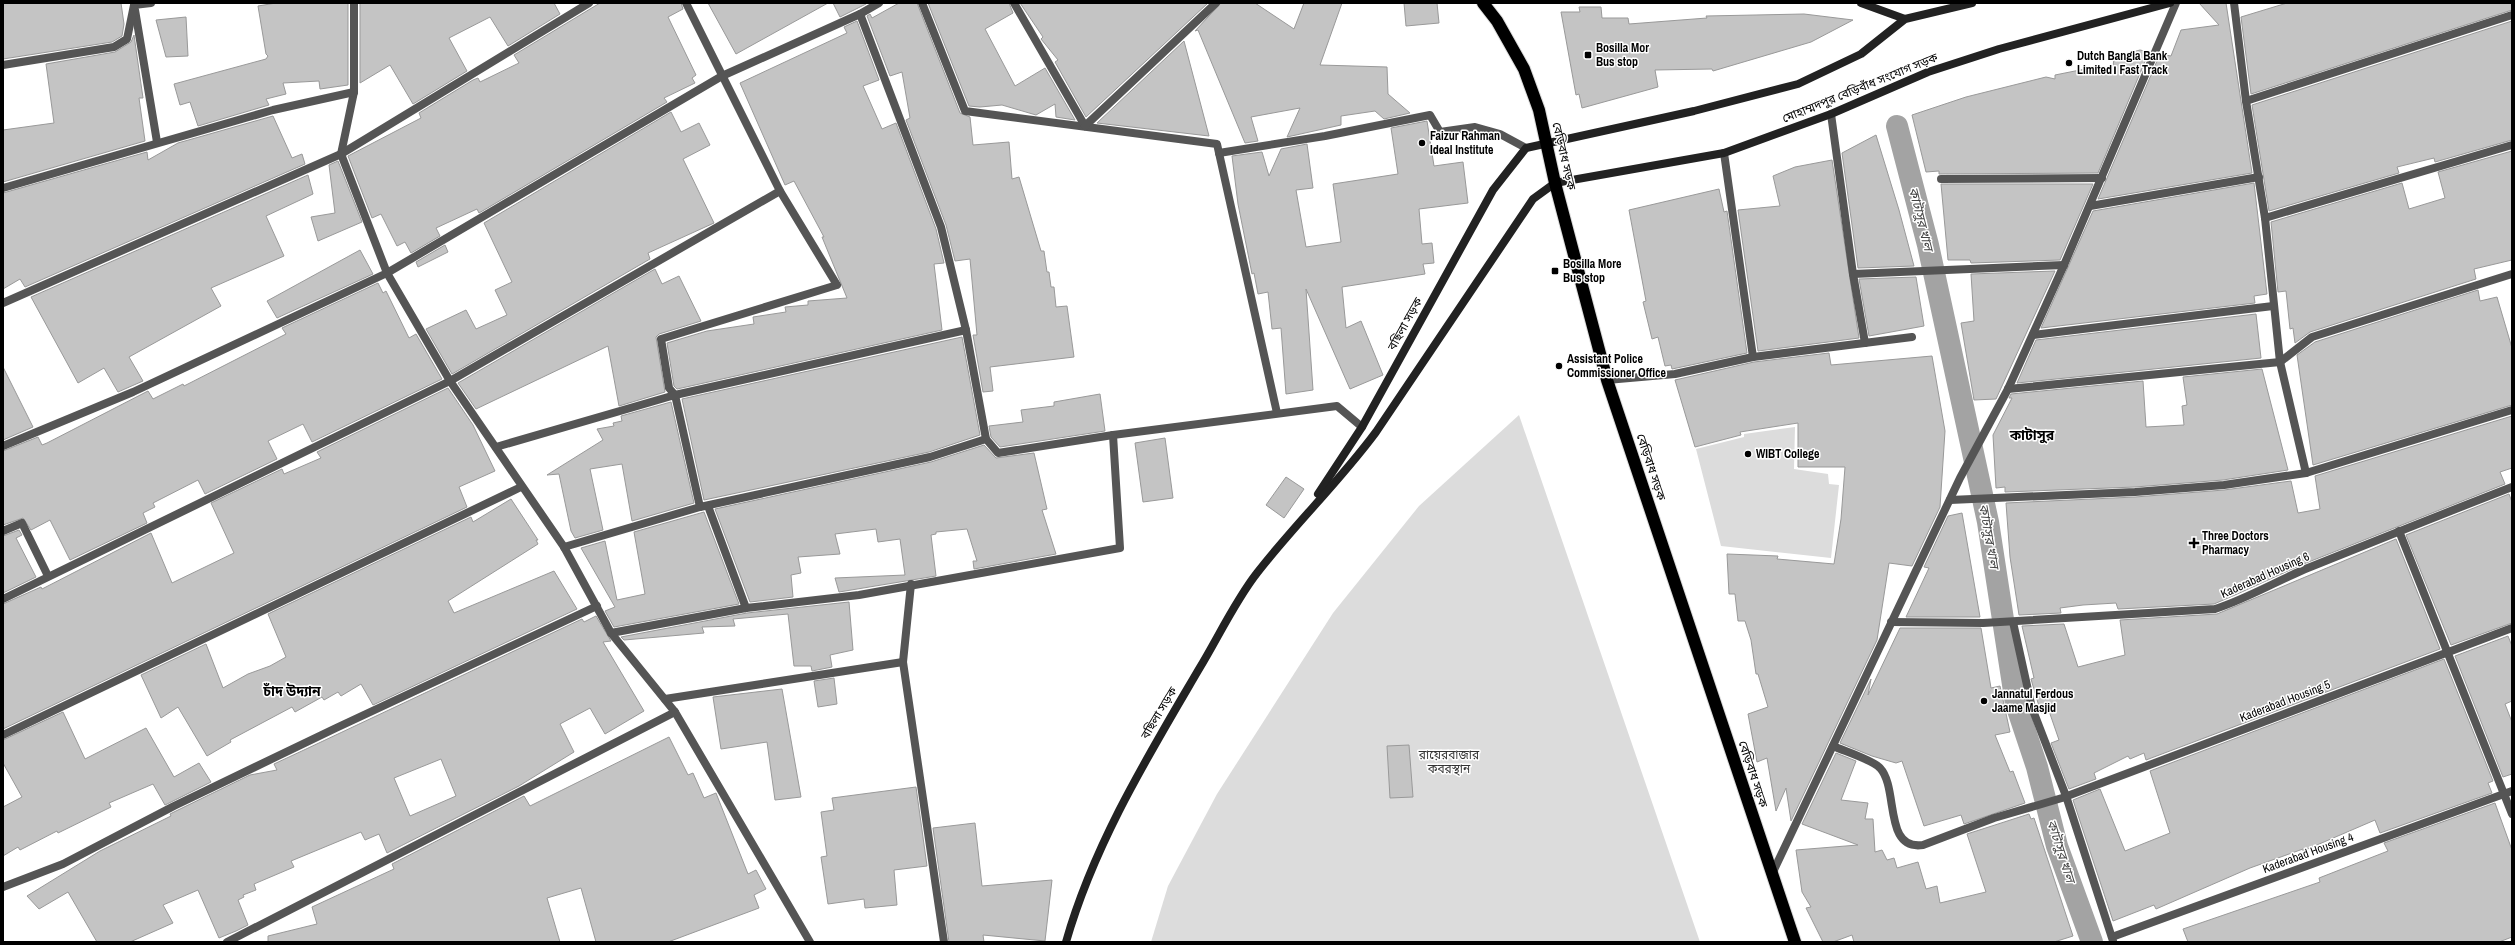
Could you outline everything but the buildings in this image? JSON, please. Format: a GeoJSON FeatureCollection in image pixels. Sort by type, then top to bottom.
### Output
{"type":"FeatureCollection","features":[{"type":"Feature","properties":{"kind":"highway","name":"বেড়িবাধ সড়ক"},"geometry":{"type":"LineString","coordinates":[[1483,3],[1497,21],[1524,69],[1539,110],[1548,143],[1555,182],[1608,380],[1795,942]]}},
{"type":"Feature","properties":{"kind":"main road"},"geometry":{"type":"LineString","coordinates":[[1861,3],[1905,19]]}},
{"type":"Feature","properties":{"kind":"main road"},"geometry":{"type":"LineString","coordinates":[[1526,148],[1694,111],[1798,84],[1861,54],[1905,19],[1972,3]]}},
{"type":"Feature","properties":{"kind":"main road","name":"মোহাম্মদপুর বেড়িবাঁধ সংযোগ সড়ক"},"geometry":{"type":"LineString","coordinates":[[1555,182],[1724,153],[1831,114],[1928,72],[2000,49],[2170,3]]}},
{"type":"Feature","properties":{"kind":"main road","name":"বছিলা সড়ক"},"geometry":{"type":"LineString","coordinates":[[1306,514],[1362,427],[1493,190],[1526,148]]}},
{"type":"Feature","properties":{"kind":"main road","name":"বছিলা সড়ক"},"geometry":{"type":"LineString","coordinates":[[1066,942],[1099,851],[1147,757],[1256,574],[1306,514],[1357,458],[1533,199],[1555,182]]}},
{"type":"Feature","properties":{"kind":"street"},"geometry":{"type":"LineString","coordinates":[[134,4],[151,3]]}},
{"type":"Feature","properties":{"kind":"street"},"geometry":{"type":"LineString","coordinates":[[354,3],[354,92],[341,154],[387,273],[450,381],[496,447],[521,487],[564,547],[611,633],[675,712],[810,942]]}},
{"type":"Feature","properties":{"kind":"street"},"geometry":{"type":"LineString","coordinates":[[3,303],[341,154],[589,3]]}},
{"type":"Feature","properties":{"kind":"street"},"geometry":{"type":"LineString","coordinates":[[686,3],[780,191],[836,285],[661,339],[669,388],[675,395],[704,506],[746,608]]}},
{"type":"Feature","properties":{"kind":"street"},"geometry":{"type":"LineString","coordinates":[[3,446],[133,392],[387,273],[722,76],[860,14],[879,3]]}},
{"type":"Feature","properties":{"kind":"street"},"geometry":{"type":"LineString","coordinates":[[922,3],[965,111],[1217,144],[1277,413]]}},
{"type":"Feature","properties":{"kind":"street"},"geometry":{"type":"LineString","coordinates":[[1014,3],[1085,126]]}},
{"type":"Feature","properties":{"kind":"street"},"geometry":{"type":"LineString","coordinates":[[1085,126],[1216,3]]}},
{"type":"Feature","properties":{"kind":"street"},"geometry":{"type":"LineString","coordinates":[[1772,874],[1960,478],[1989,421],[2008,389],[2090,206],[2176,3]]}},
{"type":"Feature","properties":{"kind":"street"},"geometry":{"type":"LineString","coordinates":[[2234,3],[2246,101],[2265,218],[2280,362],[2306,473]]}},
{"type":"Feature","properties":{"kind":"street"},"geometry":{"type":"LineString","coordinates":[[3,64],[114,47],[127,39],[134,4]]}},
{"type":"Feature","properties":{"kind":"street"},"geometry":{"type":"LineString","coordinates":[[134,4],[157,142]]}},
{"type":"Feature","properties":{"kind":"street"},"geometry":{"type":"LineString","coordinates":[[860,14],[940,227],[966,330],[986,439],[998,453],[1113,435],[1337,406],[1362,427]]}},
{"type":"Feature","properties":{"kind":"street"},"geometry":{"type":"LineString","coordinates":[[2246,101],[2512,15]]}},
{"type":"Feature","properties":{"kind":"street"},"geometry":{"type":"LineString","coordinates":[[3,188],[157,142],[273,110],[354,92]]}},
{"type":"Feature","properties":{"kind":"street"},"geometry":{"type":"LineString","coordinates":[[1831,114],[1853,274],[1866,343]]}},
{"type":"Feature","properties":{"kind":"street"},"geometry":{"type":"LineString","coordinates":[[1219,153],[1325,136],[1430,115],[1440,132],[1475,127],[1500,134],[1526,148]]}},
{"type":"Feature","properties":{"kind":"street"},"geometry":{"type":"LineString","coordinates":[[2265,218],[2512,145]]}},
{"type":"Feature","properties":{"kind":"street"},"geometry":{"type":"LineString","coordinates":[[1724,153],[1752,357]]}},
{"type":"Feature","properties":{"kind":"street"},"geometry":{"type":"LineString","coordinates":[[2090,206],[2259,177]]}},
{"type":"Feature","properties":{"kind":"street"},"geometry":{"type":"LineString","coordinates":[[1941,179],[2102,178]]}},
{"type":"Feature","properties":{"kind":"street"},"geometry":{"type":"LineString","coordinates":[[3,599],[450,381],[780,191]]}},
{"type":"Feature","properties":{"kind":"street"},"geometry":{"type":"LineString","coordinates":[[1853,274],[2064,265]]}},
{"type":"Feature","properties":{"kind":"street"},"geometry":{"type":"LineString","coordinates":[[2008,389],[2280,362],[2312,337],[2512,274]]}},
{"type":"Feature","properties":{"kind":"street"},"geometry":{"type":"LineString","coordinates":[[2033,335],[2273,306]]}},
{"type":"Feature","properties":{"kind":"street"},"geometry":{"type":"LineString","coordinates":[[496,447],[675,395],[966,330]]}},
{"type":"Feature","properties":{"kind":"street"},"geometry":{"type":"LineString","coordinates":[[1608,380],[1674,374],[1752,357],[1912,337]]}},
{"type":"Feature","properties":{"kind":"street"},"geometry":{"type":"LineString","coordinates":[[1950,500],[2135,492],[2224,485],[2306,473],[2512,410]]}},
{"type":"Feature","properties":{"kind":"street"},"geometry":{"type":"LineString","coordinates":[[611,633],[746,608],[859,595],[911,584],[1120,548],[1113,435]]}},
{"type":"Feature","properties":{"kind":"street"},"geometry":{"type":"LineString","coordinates":[[564,547],[704,506],[930,457],[986,439]]}},
{"type":"Feature","properties":{"kind":"street"},"geometry":{"type":"LineString","coordinates":[[3,735],[521,487]]}},
{"type":"Feature","properties":{"kind":"street","name":"Kaderabad Housing 6"},"geometry":{"type":"LineString","coordinates":[[1891,622],[2013,622],[2215,609],[2237,602],[2285,578],[2399,531],[2512,487]]}},
{"type":"Feature","properties":{"kind":"street"},"geometry":{"type":"LineString","coordinates":[[3,532],[22,523],[48,576]]}},
{"type":"Feature","properties":{"kind":"street"},"geometry":{"type":"LineString","coordinates":[[2399,531],[2448,653],[2508,792],[2512,814]]}},
{"type":"Feature","properties":{"kind":"street"},"geometry":{"type":"LineString","coordinates":[[911,584],[903,662],[944,942]]}},
{"type":"Feature","properties":{"kind":"street"},"geometry":{"type":"LineString","coordinates":[[3,887],[63,864],[174,806],[342,724],[597,606]]}},
{"type":"Feature","properties":{"kind":"street"},"geometry":{"type":"LineString","coordinates":[[2013,622],[2032,708],[2113,940]]}},
{"type":"Feature","properties":{"kind":"street","name":"Kaderabad Housing 5"},"geometry":{"type":"LineString","coordinates":[[1833,746],[1880,767],[1885,776],[1898,831],[1906,845],[1923,845],[2028,807],[2064,797],[2512,628]]}},
{"type":"Feature","properties":{"kind":"street"},"geometry":{"type":"LineString","coordinates":[[665,699],[903,662]]}},
{"type":"Feature","properties":{"kind":"street"},"geometry":{"type":"LineString","coordinates":[[227,942],[675,712]]}},
{"type":"Feature","properties":{"kind":"street","name":"Kaderabad Housing 4"},"geometry":{"type":"LineString","coordinates":[[2113,940],[2508,792]]}},
{"type":"Feature","properties":{"kind":"green space","name":"রায়েরবাজার কবরস্থান"},"geometry":{"type":"Polygon","coordinates":[[[1519,415],[1700,942],[1151,942],[1168,886],[1217,794],[1333,613],[1419,506],[1519,415]]]}},
{"type":"Feature","properties":{"kind":"green space"},"geometry":{"type":"Polygon","coordinates":[[[1795,427],[1794,469],[1828,474],[1829,484],[1839,485],[1831,558],[1721,546],[1696,449],[1744,437],[1744,434],[1795,427]]]}},
{"type":"Feature","properties":{"kind":"waterway","name":"কাটাসুর খাল"},"geometry":{"type":"LineString","coordinates":[[1897,126],[1928,245],[1988,522],[2016,704],[2037,767],[2057,846],[2092,942]]}},
{"type":"Feature","properties":{"kind":"place","name":"Bosilla Mor Bus stop"},"geometry":{"type":"Point","coordinates":[1588,55]}},
{"type":"Feature","properties":{"kind":"place","name":"Dutch Bangla Bank Limited। Fast Track"},"geometry":{"type":"Point","coordinates":[2069,63]}},
{"type":"Feature","properties":{"kind":"place","name":"Faizur Rahman Ideal Institute"},"geometry":{"type":"Point","coordinates":[1422,143]}},
{"type":"Feature","properties":{"kind":"place","name":"Bosilla More Bus stop"},"geometry":{"type":"Point","coordinates":[1555,271]}},
{"type":"Feature","properties":{"kind":"place","name":"Assistant Police Commissioner Office"},"geometry":{"type":"Point","coordinates":[1559,366]}},
{"type":"Feature","properties":{"kind":"place","name":"WIBT College"},"geometry":{"type":"Point","coordinates":[1748,454]}},
{"type":"Feature","properties":{"kind":"place","name":"Three Doctors Pharmacy"},"geometry":{"type":"Point","coordinates":[2194,543]}},
{"type":"Feature","properties":{"kind":"place","name":"Jannatul Ferdous Jaame Masjid"},"geometry":{"type":"Point","coordinates":[1984,701]}},
{"type":"Feature","properties":{"kind":"district","name":"কাটাসুর"},"geometry":{"type":"Point","coordinates":[2032,435]}},
{"type":"Feature","properties":{"kind":"district","name":"চাঁদ উদ্যান"},"geometry":{"type":"Point","coordinates":[292,691]}}]}
